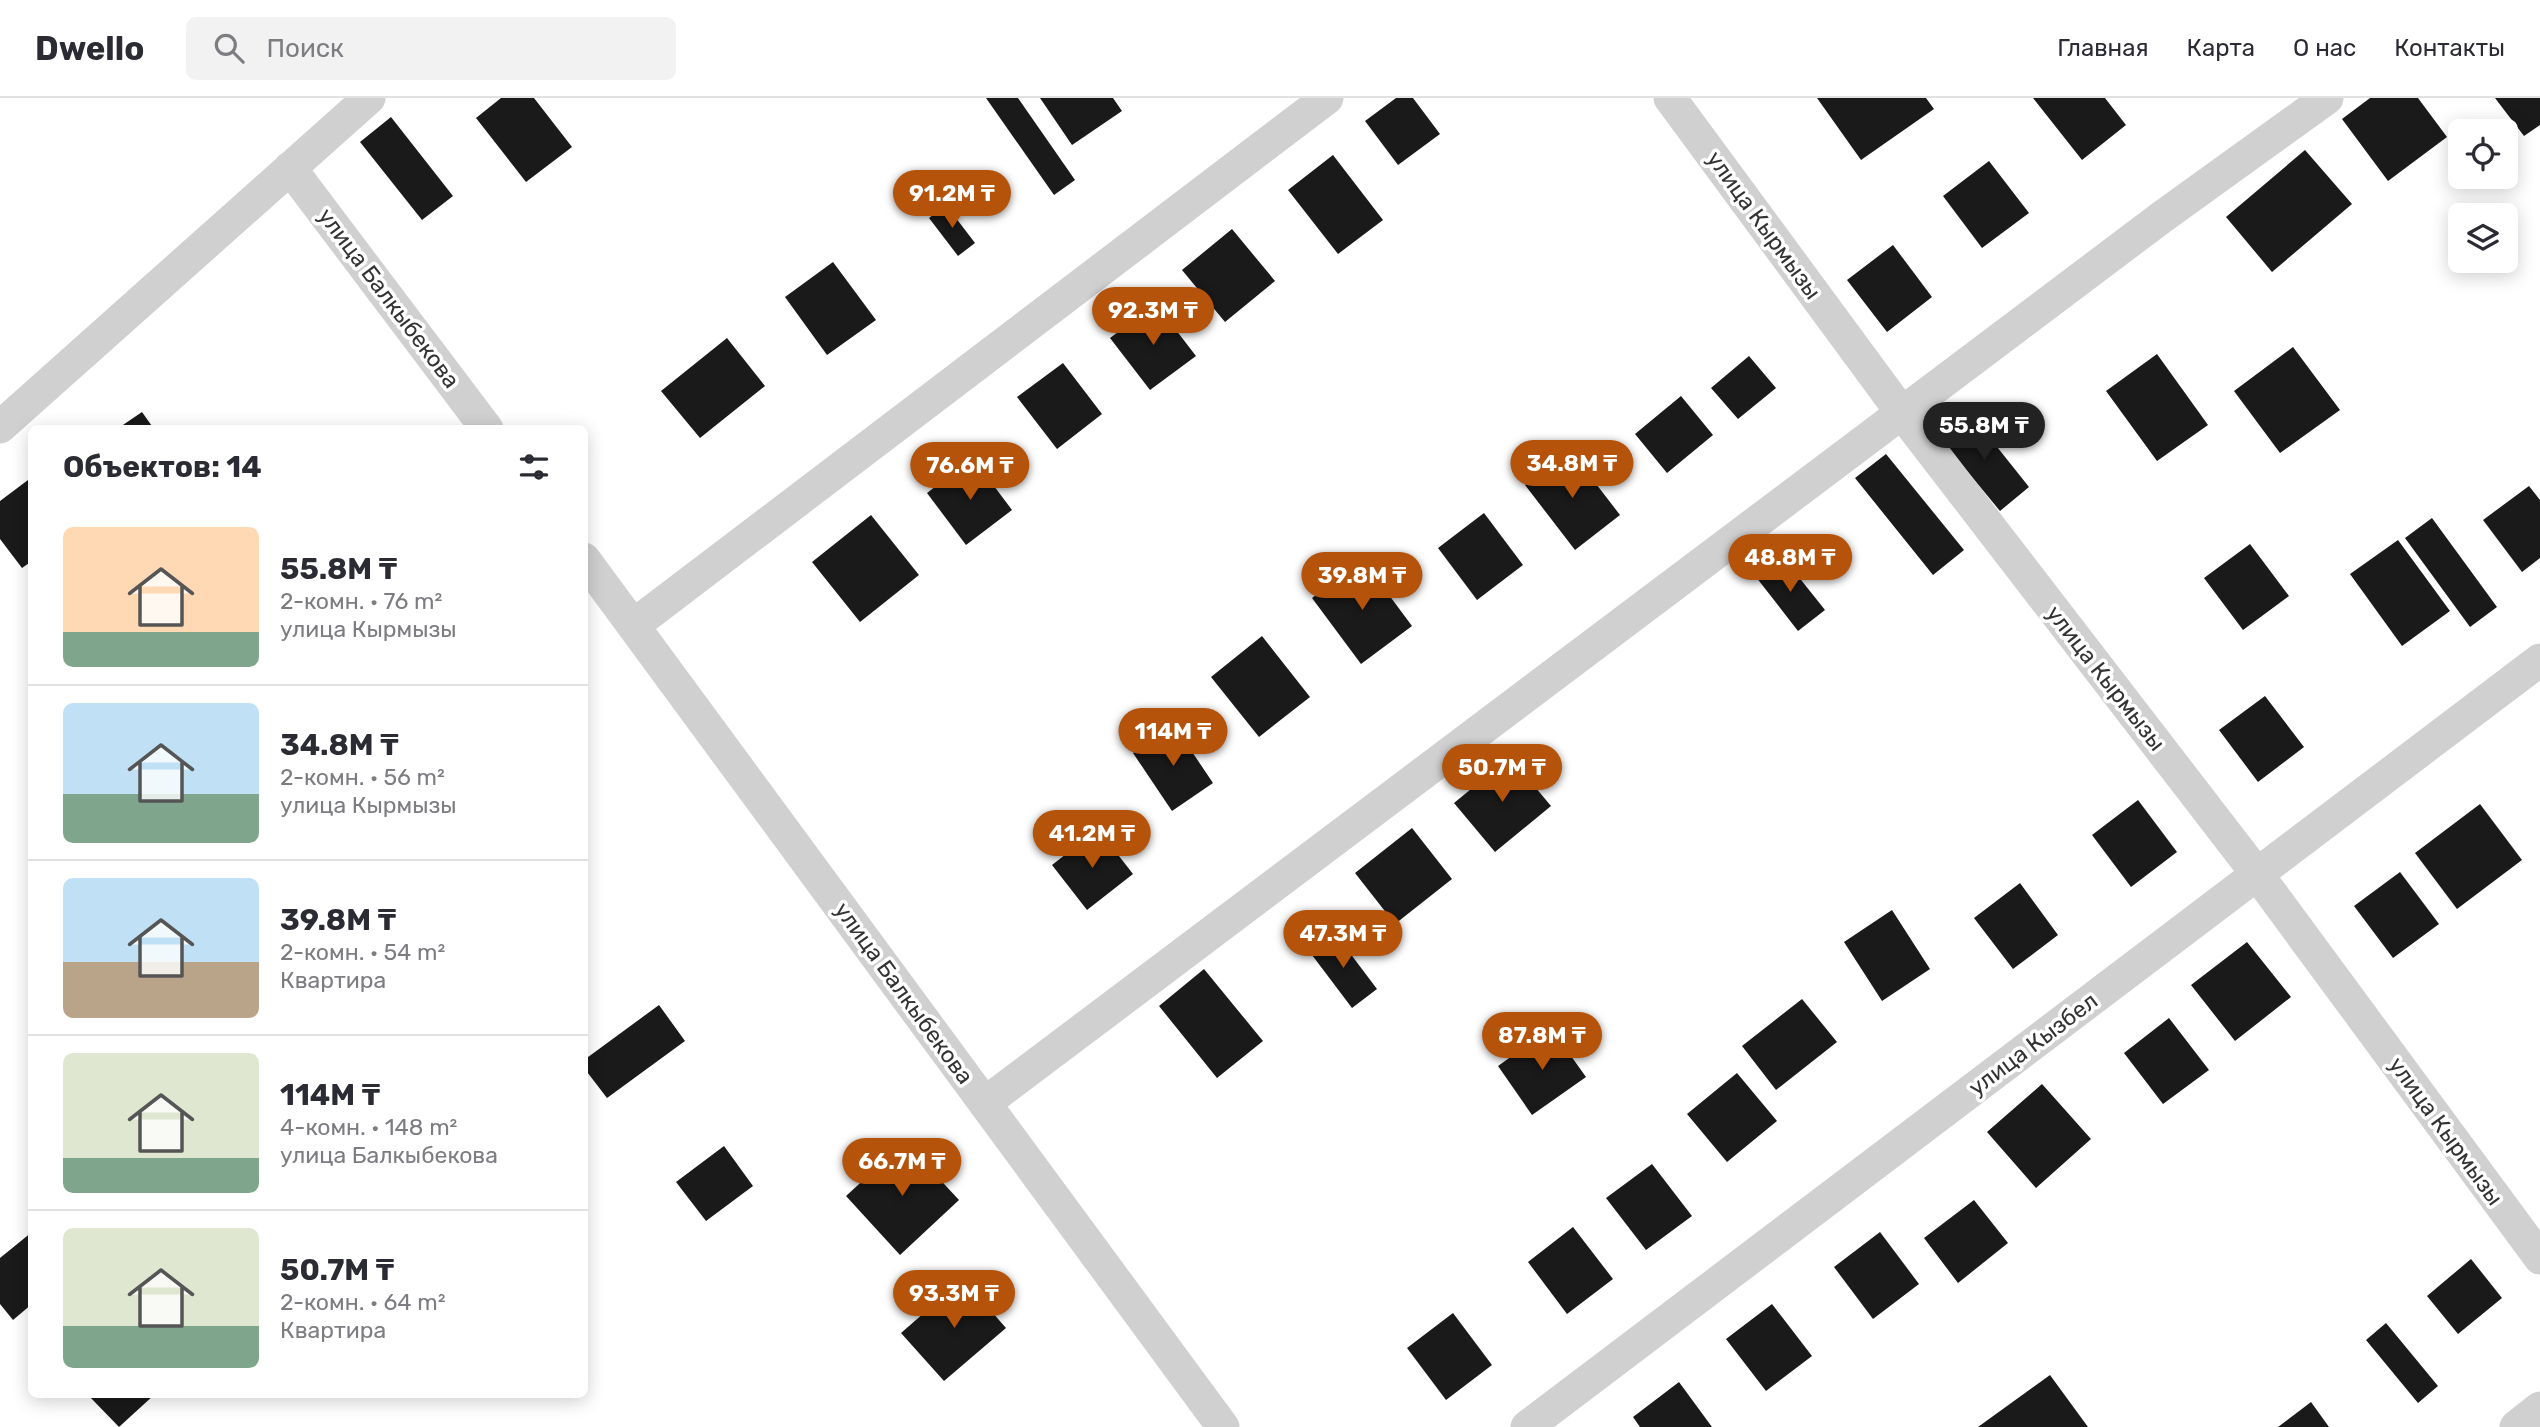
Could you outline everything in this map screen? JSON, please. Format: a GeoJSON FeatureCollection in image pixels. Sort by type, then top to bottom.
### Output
{"type":"FeatureCollection","features":[{"type":"Feature","properties":{"kind":"street"},"geometry":{"type":"LineString","coordinates":[[0,427],[369,98]]}},
{"type":"Feature","properties":{"kind":"street"},"geometry":{"type":"LineString","coordinates":[[634,625],[1327,98]]}},
{"type":"Feature","properties":{"kind":"street","name":"улица Кырмызы"},"geometry":{"type":"LineString","coordinates":[[1670,98],[1902,413],[2257,874],[2540,1258]]}},
{"type":"Feature","properties":{"kind":"street"},"geometry":{"type":"LineString","coordinates":[[985,1103],[2162,217],[2327,98]]}},
{"type":"Feature","properties":{"kind":"street","name":"улица Балкыбекова"},"geometry":{"type":"LineString","coordinates":[[290,168],[484,425]]}},
{"type":"Feature","properties":{"kind":"street","name":"улица Балкыбекова"},"geometry":{"type":"LineString","coordinates":[[588,564],[1223,1427]]}},
{"type":"Feature","properties":{"kind":"street","name":"улица Кызбел"},"geometry":{"type":"LineString","coordinates":[[1527,1427],[2540,660]]}},
{"type":"Feature","properties":{"kind":"street"},"geometry":{"type":"LineString","coordinates":[[2516,1427],[2540,1408]]}},
{"type":"Feature","properties":{"kind":"building"},"geometry":{"type":"Polygon","coordinates":[[[501,98],[534,98],[572,147],[526,182],[476,118],[501,98]]]}},
{"type":"Feature","properties":{"kind":"building"},"geometry":{"type":"Polygon","coordinates":[[[986,98],[1018,98],[1075,180],[1054,195],[986,98]]]}},
{"type":"Feature","properties":{"kind":"building"},"geometry":{"type":"Polygon","coordinates":[[[1040,98],[1113,98],[1122,111],[1072,145],[1040,98]]]}},
{"type":"Feature","properties":{"kind":"building"},"geometry":{"type":"Polygon","coordinates":[[[1396,98],[1413,98],[1440,134],[1398,165],[1365,121],[1396,98]]]}},
{"type":"Feature","properties":{"kind":"building"},"geometry":{"type":"Polygon","coordinates":[[[1817,98],[1926,98],[1934,109],[1861,160],[1817,98]]]}},
{"type":"Feature","properties":{"kind":"building"},"geometry":{"type":"Polygon","coordinates":[[[2033,98],[2105,98],[2126,125],[2082,160],[2033,98]]]}},
{"type":"Feature","properties":{"kind":"building"},"geometry":{"type":"Polygon","coordinates":[[[2370,98],[2418,98],[2447,137],[2388,181],[2342,119],[2370,98]]]}},
{"type":"Feature","properties":{"kind":"building"},"geometry":{"type":"Polygon","coordinates":[[[2495,98],[2540,98],[2540,125],[2524,136],[2518,128],[2518,119],[2511,119],[2495,98]]]}},
{"type":"Feature","properties":{"kind":"building"},"geometry":{"type":"Polygon","coordinates":[[[391,117],[453,196],[422,220],[360,142],[391,117]]]}},
{"type":"Feature","properties":{"kind":"building"},"geometry":{"type":"Polygon","coordinates":[[[2305,150],[2352,204],[2272,272],[2226,217],[2305,150]]]}},
{"type":"Feature","properties":{"kind":"building"},"geometry":{"type":"Polygon","coordinates":[[[1333,155],[1383,220],[1338,254],[1288,190],[1333,155]]]}},
{"type":"Feature","properties":{"kind":"building"},"geometry":{"type":"Polygon","coordinates":[[[1989,161],[2029,213],[1982,248],[1943,196],[1989,161]]]}},
{"type":"Feature","properties":{"kind":"building"},"geometry":{"type":"Polygon","coordinates":[[[946,205],[975,243],[958,256],[929,218],[946,205]]]}},
{"type":"Feature","properties":{"kind":"building"},"geometry":{"type":"Polygon","coordinates":[[[1232,229],[1275,281],[1225,322],[1182,270],[1232,229]]]}},
{"type":"Feature","properties":{"kind":"building"},"geometry":{"type":"Polygon","coordinates":[[[1893,245],[1932,297],[1887,332],[1847,280],[1893,245]]]}},
{"type":"Feature","properties":{"kind":"building"},"geometry":{"type":"Polygon","coordinates":[[[833,262],[876,320],[827,355],[785,297],[833,262]]]}},
{"type":"Feature","properties":{"kind":"building"},"geometry":{"type":"Polygon","coordinates":[[[1156,304],[1196,356],[1150,390],[1110,338],[1156,304]]]}},
{"type":"Feature","properties":{"kind":"building"},"geometry":{"type":"Polygon","coordinates":[[[727,338],[765,386],[700,438],[661,391],[727,338]]]}},
{"type":"Feature","properties":{"kind":"building"},"geometry":{"type":"Polygon","coordinates":[[[2293,347],[2340,410],[2280,453],[2234,391],[2293,347]]]}},
{"type":"Feature","properties":{"kind":"building"},"geometry":{"type":"Polygon","coordinates":[[[2157,354],[2208,425],[2157,461],[2106,391],[2157,354]]]}},
{"type":"Feature","properties":{"kind":"building"},"geometry":{"type":"Polygon","coordinates":[[[1749,356],[1776,388],[1738,419],[1711,388],[1749,356]]]}},
{"type":"Feature","properties":{"kind":"building"},"geometry":{"type":"Polygon","coordinates":[[[1063,363],[1102,414],[1057,449],[1017,397],[1063,363]]]}},
{"type":"Feature","properties":{"kind":"building"},"geometry":{"type":"Polygon","coordinates":[[[1681,396],[1713,435],[1667,473],[1635,434],[1681,396]]]}},
{"type":"Feature","properties":{"kind":"building"},"geometry":{"type":"Polygon","coordinates":[[[142,412],[151,425],[123,425],[142,412]]]}},
{"type":"Feature","properties":{"kind":"building"},"geometry":{"type":"Polygon","coordinates":[[[1970,413],[2029,487],[2000,511],[1939,437],[1970,413]]]}},
{"type":"Feature","properties":{"kind":"building"},"geometry":{"type":"Polygon","coordinates":[[[1570,450],[1620,515],[1575,550],[1525,485],[1570,450]]]}},
{"type":"Feature","properties":{"kind":"building"},"geometry":{"type":"Polygon","coordinates":[[[1886,454],[1964,550],[1933,575],[1855,478],[1886,454]]]}},
{"type":"Feature","properties":{"kind":"building"},"geometry":{"type":"Polygon","coordinates":[[[973,458],[1012,510],[966,545],[927,493],[973,458]]]}},
{"type":"Feature","properties":{"kind":"building"},"geometry":{"type":"Polygon","coordinates":[[[28,480],[28,564],[22,568],[0,539],[0,501],[28,480]]]}},
{"type":"Feature","properties":{"kind":"building"},"geometry":{"type":"Polygon","coordinates":[[[2529,486],[2540,500],[2540,558],[2522,572],[2483,520],[2529,486]]]}},
{"type":"Feature","properties":{"kind":"building"},"geometry":{"type":"Polygon","coordinates":[[[1484,513],[1523,565],[1477,600],[1438,548],[1484,513]]]}},
{"type":"Feature","properties":{"kind":"building"},"geometry":{"type":"Polygon","coordinates":[[[871,515],[919,575],[860,622],[812,562],[871,515]]]}},
{"type":"Feature","properties":{"kind":"building"},"geometry":{"type":"Polygon","coordinates":[[[2432,518],[2497,607],[2470,627],[2405,538],[2432,518]]]}},
{"type":"Feature","properties":{"kind":"building"},"geometry":{"type":"Polygon","coordinates":[[[2398,540],[2450,611],[2402,646],[2350,574],[2398,540]]]}},
{"type":"Feature","properties":{"kind":"building"},"geometry":{"type":"Polygon","coordinates":[[[2250,544],[2289,596],[2243,630],[2204,578],[2250,544]]]}},
{"type":"Feature","properties":{"kind":"building"},"geometry":{"type":"Polygon","coordinates":[[[1782,556],[1825,610],[1798,631],[1756,577],[1782,556]]]}},
{"type":"Feature","properties":{"kind":"building"},"geometry":{"type":"Polygon","coordinates":[[[1363,560],[1412,626],[1361,664],[1312,598],[1363,560]]]}},
{"type":"Feature","properties":{"kind":"building"},"geometry":{"type":"Polygon","coordinates":[[[1262,636],[1310,697],[1259,737],[1211,677],[1262,636]]]}},
{"type":"Feature","properties":{"kind":"building"},"geometry":{"type":"Polygon","coordinates":[[[2265,696],[2304,747],[2258,782],[2219,730],[2265,696]]]}},
{"type":"Feature","properties":{"kind":"building"},"geometry":{"type":"Polygon","coordinates":[[[1174,725],[1213,783],[1172,811],[1133,753],[1174,725]]]}},
{"type":"Feature","properties":{"kind":"building"},"geometry":{"type":"Polygon","coordinates":[[[1510,757],[1551,806],[1495,852],[1454,803],[1510,757]]]}},
{"type":"Feature","properties":{"kind":"building"},"geometry":{"type":"Polygon","coordinates":[[[2138,800],[2177,852],[2131,887],[2092,835],[2138,800]]]}},
{"type":"Feature","properties":{"kind":"building"},"geometry":{"type":"Polygon","coordinates":[[[2480,804],[2522,860],[2457,909],[2415,853],[2480,804]]]}},
{"type":"Feature","properties":{"kind":"building"},"geometry":{"type":"Polygon","coordinates":[[[1412,828],[1452,879],[1395,924],[1355,873],[1412,828]]]}},
{"type":"Feature","properties":{"kind":"building"},"geometry":{"type":"Polygon","coordinates":[[[1098,829],[1133,874],[1087,910],[1052,865],[1098,829]]]}},
{"type":"Feature","properties":{"kind":"building"},"geometry":{"type":"Polygon","coordinates":[[[2400,872],[2439,924],[2393,958],[2354,906],[2400,872]]]}},
{"type":"Feature","properties":{"kind":"building"},"geometry":{"type":"Polygon","coordinates":[[[2020,883],[2058,935],[2013,969],[1974,918],[2020,883]]]}},
{"type":"Feature","properties":{"kind":"building"},"geometry":{"type":"Polygon","coordinates":[[[1892,910],[1930,969],[1882,1001],[1844,942],[1892,910]]]}},
{"type":"Feature","properties":{"kind":"building"},"geometry":{"type":"Polygon","coordinates":[[[1334,932],[1377,989],[1352,1008],[1309,951],[1334,932]]]}},
{"type":"Feature","properties":{"kind":"building"},"geometry":{"type":"Polygon","coordinates":[[[2247,942],[2291,997],[2235,1041],[2191,985],[2247,942]]]}},
{"type":"Feature","properties":{"kind":"building"},"geometry":{"type":"Polygon","coordinates":[[[1204,969],[1263,1041],[1217,1078],[1159,1006],[1204,969]]]}},
{"type":"Feature","properties":{"kind":"building"},"geometry":{"type":"Polygon","coordinates":[[[1802,999],[1837,1042],[1776,1090],[1742,1046],[1802,999]]]}},
{"type":"Feature","properties":{"kind":"building"},"geometry":{"type":"Polygon","coordinates":[[[659,1005],[685,1041],[607,1098],[588,1073],[588,1057],[659,1005]]]}},
{"type":"Feature","properties":{"kind":"building"},"geometry":{"type":"Polygon","coordinates":[[[2169,1018],[2209,1070],[2163,1104],[2124,1053],[2169,1018]]]}},
{"type":"Feature","properties":{"kind":"building"},"geometry":{"type":"Polygon","coordinates":[[[1551,1028],[1586,1077],[1532,1115],[1498,1066],[1551,1028]]]}},
{"type":"Feature","properties":{"kind":"building"},"geometry":{"type":"Polygon","coordinates":[[[1737,1073],[1777,1121],[1727,1162],[1687,1114],[1737,1073]]]}},
{"type":"Feature","properties":{"kind":"building"},"geometry":{"type":"Polygon","coordinates":[[[2042,1084],[2091,1139],[2036,1188],[1987,1132],[2042,1084]]]}},
{"type":"Feature","properties":{"kind":"building"},"geometry":{"type":"Polygon","coordinates":[[[905,1142],[959,1200],[900,1255],[846,1196],[905,1142]]]}},
{"type":"Feature","properties":{"kind":"building"},"geometry":{"type":"Polygon","coordinates":[[[724,1146],[753,1186],[706,1221],[676,1182],[724,1146]]]}},
{"type":"Feature","properties":{"kind":"building"},"geometry":{"type":"Polygon","coordinates":[[[1652,1164],[1692,1216],[1646,1250],[1606,1198],[1652,1164]]]}},
{"type":"Feature","properties":{"kind":"building"},"geometry":{"type":"Polygon","coordinates":[[[1974,1200],[2008,1243],[1958,1283],[1924,1238],[1974,1200]]]}},
{"type":"Feature","properties":{"kind":"building"},"geometry":{"type":"Polygon","coordinates":[[[1573,1227],[1613,1279],[1567,1314],[1528,1262],[1573,1227]]]}},
{"type":"Feature","properties":{"kind":"building"},"geometry":{"type":"Polygon","coordinates":[[[1880,1232],[1919,1284],[1873,1319],[1834,1267],[1880,1232]]]}},
{"type":"Feature","properties":{"kind":"building"},"geometry":{"type":"Polygon","coordinates":[[[28,1235],[28,1307],[13,1320],[0,1304],[0,1258],[28,1235]]]}},
{"type":"Feature","properties":{"kind":"building"},"geometry":{"type":"Polygon","coordinates":[[[2471,1259],[2502,1298],[2458,1334],[2427,1296],[2471,1259]]]}},
{"type":"Feature","properties":{"kind":"building"},"geometry":{"type":"Polygon","coordinates":[[[963,1279],[1006,1328],[944,1381],[901,1333],[963,1279]]]}},
{"type":"Feature","properties":{"kind":"building"},"geometry":{"type":"Polygon","coordinates":[[[1772,1304],[1812,1356],[1766,1391],[1726,1339],[1772,1304]]]}},
{"type":"Feature","properties":{"kind":"building"},"geometry":{"type":"Polygon","coordinates":[[[1453,1313],[1492,1365],[1446,1400],[1407,1348],[1453,1313]]]}},
{"type":"Feature","properties":{"kind":"building"},"geometry":{"type":"Polygon","coordinates":[[[2386,1323],[2438,1386],[2418,1403],[2366,1340],[2386,1323]]]}},
{"type":"Feature","properties":{"kind":"building"},"geometry":{"type":"Polygon","coordinates":[[[2050,1375],[2088,1427],[1978,1427],[2050,1375]]]}},
{"type":"Feature","properties":{"kind":"building"},"geometry":{"type":"Polygon","coordinates":[[[1679,1382],[1712,1427],[1640,1427],[1633,1417],[1679,1382]]]}},
{"type":"Feature","properties":{"kind":"building"},"geometry":{"type":"Polygon","coordinates":[[[91,1398],[151,1398],[119,1427],[91,1398]]]}},
{"type":"Feature","properties":{"kind":"building"},"geometry":{"type":"Polygon","coordinates":[[[2311,1402],[2329,1427],[2278,1427],[2311,1402]]]}}]}
